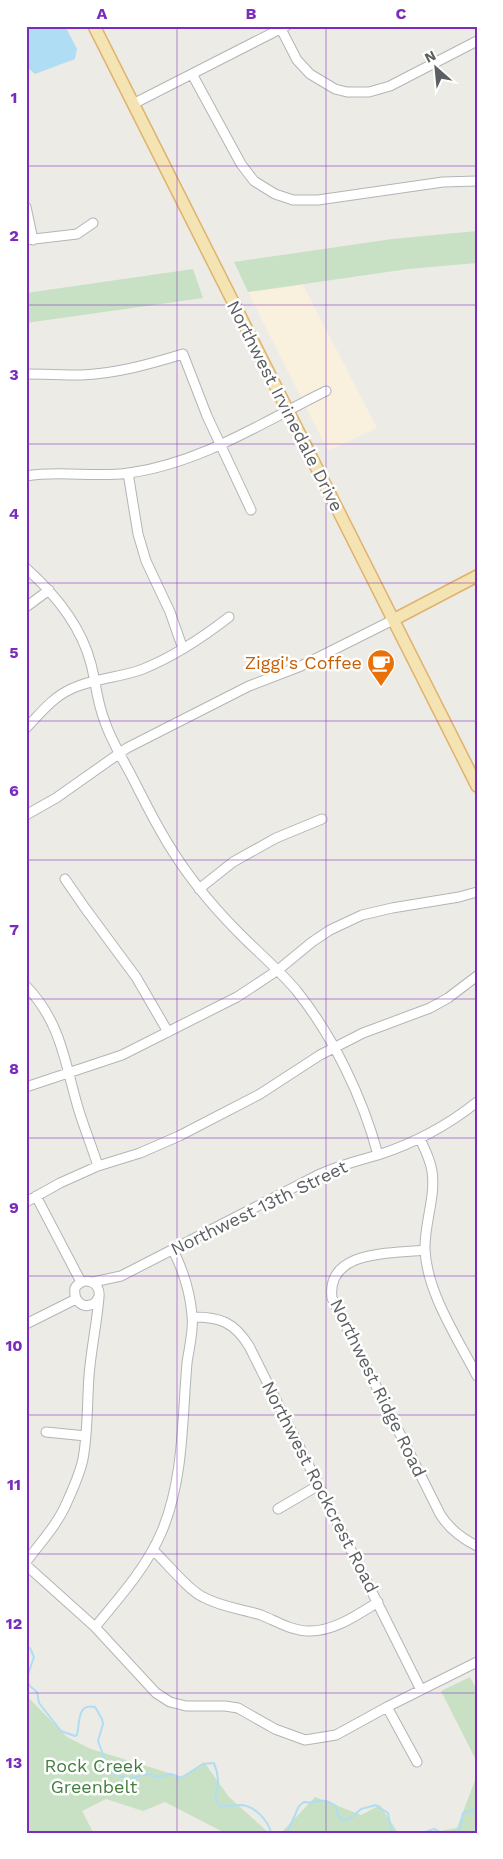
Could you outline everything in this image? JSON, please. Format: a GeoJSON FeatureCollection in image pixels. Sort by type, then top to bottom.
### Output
{"type":"FeatureCollection","features":[{"type":"Feature","properties":{"kind":"main road","name":"Northwest Irvinedale Drive"},"geometry":{"type":"LineString","coordinates":[[94,26],[477,786]]}},
{"type":"Feature","properties":{"kind":"main road"},"geometry":{"type":"LineString","coordinates":[[392,620],[477,576]]}},
{"type":"Feature","properties":{"kind":"street"},"geometry":{"type":"LineString","coordinates":[[133,104],[283,28],[297,60],[310,74],[335,89],[347,92],[369,92],[390,86],[477,41]]}},
{"type":"Feature","properties":{"kind":"street"},"geometry":{"type":"LineString","coordinates":[[192,74],[241,164],[254,181],[276,194],[293,200],[318,200],[443,182],[477,180]]}},
{"type":"Feature","properties":{"kind":"street"},"geometry":{"type":"LineString","coordinates":[[26,207],[30,240],[77,234],[94,223]]}},
{"type":"Feature","properties":{"kind":"street"},"geometry":{"type":"LineString","coordinates":[[26,374],[82,375],[110,372],[143,366],[183,354],[220,445],[251,510]]}},
{"type":"Feature","properties":{"kind":"street"},"geometry":{"type":"LineString","coordinates":[[26,476],[41,473],[95,476],[158,468],[220,445],[326,391]]}},
{"type":"Feature","properties":{"kind":"street"},"geometry":{"type":"LineString","coordinates":[[128,473],[138,534],[146,561],[170,612],[183,649]]}},
{"type":"Feature","properties":{"kind":"street"},"geometry":{"type":"LineString","coordinates":[[26,568],[48,590],[68,614],[77,629],[88,654],[105,724],[159,829],[200,888],[239,934],[278,970],[310,1008],[334,1048],[363,1107],[378,1155]]}},
{"type":"Feature","properties":{"kind":"street"},"geometry":{"type":"LineString","coordinates":[[26,607],[48,590]]}},
{"type":"Feature","properties":{"kind":"street"},"geometry":{"type":"LineString","coordinates":[[26,728],[62,694],[70,689],[131,673],[183,649],[229,617]]}},
{"type":"Feature","properties":{"kind":"street"},"geometry":{"type":"LineString","coordinates":[[26,815],[56,798],[120,753],[249,686],[301,666],[392,620]]}},
{"type":"Feature","properties":{"kind":"street"},"geometry":{"type":"LineString","coordinates":[[200,888],[246,854],[276,838],[322,819]]}},
{"type":"Feature","properties":{"kind":"street"},"geometry":{"type":"LineString","coordinates":[[65,879],[136,977],[168,1032]]}},
{"type":"Feature","properties":{"kind":"street"},"geometry":{"type":"LineString","coordinates":[[26,1087],[122,1055],[237,998],[278,970],[330,930],[362,915],[458,897],[476,891]]}},
{"type":"Feature","properties":{"kind":"street"},"geometry":{"type":"LineString","coordinates":[[26,1202],[98,1166],[140,1153],[179,1136],[260,1094],[334,1048],[382,1024],[430,1008],[448,998],[477,976]]}},
{"type":"Feature","properties":{"kind":"street"},"geometry":{"type":"LineString","coordinates":[[26,986],[50,1017],[60,1040],[79,1112],[98,1166]]}},
{"type":"Feature","properties":{"kind":"street","name":"Northwest 13th Street"},"geometry":{"type":"LineString","coordinates":[[93,1282],[121,1276],[320,1174],[349,1162],[378,1155],[420,1138],[449,1123],[477,1102]]}},
{"type":"Feature","properties":{"kind":"street"},"geometry":{"type":"LineString","coordinates":[[420,1138],[429,1160],[433,1179],[425,1250],[432,1283],[477,1376]]}},
{"type":"Feature","properties":{"kind":"street"},"geometry":{"type":"LineString","coordinates":[[36,1196],[81,1282]]}},
{"type":"Feature","properties":{"kind":"street"},"geometry":{"type":"LineString","coordinates":[[95,1627],[124,1592],[153,1550],[162,1531],[173,1498],[180,1462],[187,1361],[193,1316],[183,1271],[173,1250]]}},
{"type":"Feature","properties":{"kind":"street","name":"Northwest Ridge Road"},"geometry":{"type":"LineString","coordinates":[[425,1250],[377,1254],[362,1257],[350,1263],[338,1271],[334,1277],[331,1291],[332,1298],[440,1514],[452,1531],[477,1546]]}},
{"type":"Feature","properties":{"kind":"street","name":"Northwest 13th Street"},"geometry":{"type":"LineString","coordinates":[[99,1296],[121,1276]]}},
{"type":"Feature","properties":{"kind":"street"},"geometry":{"type":"LineString","coordinates":[[94,1329],[92,1318],[85,1306],[76,1299],[75,1288],[81,1282],[88,1280],[98,1287],[99,1296],[89,1376],[83,1461],[67,1503],[55,1524],[26,1563],[95,1627],[156,1693],[170,1702],[186,1706],[238,1708],[275,1729],[305,1740],[336,1735],[477,1662]]}},
{"type":"Feature","properties":{"kind":"street"},"geometry":{"type":"LineString","coordinates":[[85,1306],[95,1303],[99,1296]]}},
{"type":"Feature","properties":{"kind":"street"},"geometry":{"type":"LineString","coordinates":[[26,1324],[76,1299]]}},
{"type":"Feature","properties":{"kind":"street","name":"Northwest Rockcrest Road"},"geometry":{"type":"LineString","coordinates":[[193,1316],[220,1320],[232,1326],[242,1335],[249,1346],[421,1690]]}},
{"type":"Feature","properties":{"kind":"street"},"geometry":{"type":"LineString","coordinates":[[46,1432],[86,1436]]}},
{"type":"Feature","properties":{"kind":"street"},"geometry":{"type":"LineString","coordinates":[[278,1509],[319,1486]]}},
{"type":"Feature","properties":{"kind":"street"},"geometry":{"type":"LineString","coordinates":[[153,1550],[202,1596],[223,1605],[261,1615],[286,1626],[307,1631],[327,1629],[352,1618],[378,1602]]}},
{"type":"Feature","properties":{"kind":"street"},"geometry":{"type":"LineString","coordinates":[[387,1707],[417,1762]]}},
{"type":"Feature","properties":{"kind":"shaded area"},"geometry":{"type":"Polygon","coordinates":[[[303,285],[377,428],[328,451],[248,292],[303,285]]]}},
{"type":"Feature","properties":{"kind":"green space"},"geometry":{"type":"Polygon","coordinates":[[[477,231],[477,263],[408,269],[248,292],[234,262],[392,239],[477,231]]]}},
{"type":"Feature","properties":{"kind":"green space"},"geometry":{"type":"Polygon","coordinates":[[[193,269],[203,298],[26,323],[26,293],[193,269]]]}},
{"type":"Feature","properties":{"kind":"green space"},"geometry":{"type":"Polygon","coordinates":[[[470,1677],[477,1690],[477,1762],[441,1691],[470,1677]]]}},
{"type":"Feature","properties":{"kind":"green space","name":"Rock Creek Greenbelt"},"geometry":{"type":"Polygon","coordinates":[[[26,1695],[67,1737],[91,1749],[182,1777],[204,1762],[229,1797],[269,1833],[225,1833],[165,1802],[143,1811],[106,1799],[82,1811],[93,1832],[91,1833],[26,1833],[26,1695]]]}},
{"type":"Feature","properties":{"kind":"green space"},"geometry":{"type":"Polygon","coordinates":[[[477,1775],[477,1833],[428,1833],[457,1828],[477,1775]]]}},
{"type":"Feature","properties":{"kind":"green space"},"geometry":{"type":"Polygon","coordinates":[[[315,1797],[361,1815],[380,1805],[398,1833],[281,1833],[315,1797]]]}},
{"type":"Feature","properties":{"kind":"water"},"geometry":{"type":"Polygon","coordinates":[[[26,26],[65,26],[77,49],[75,59],[35,74],[28,68],[26,26]]]}},
{"type":"Feature","properties":{"kind":"waterway"},"geometry":{"type":"LineString","coordinates":[[26,1647],[30,1648],[34,1657],[26,1680],[37,1692],[39,1703],[61,1731],[77,1735],[82,1711],[85,1708],[95,1707],[103,1724],[98,1741],[109,1771],[128,1779],[147,1774],[158,1777],[171,1774],[181,1778],[203,1764],[214,1763],[218,1781],[215,1799],[220,1806],[240,1805],[255,1810],[264,1818],[271,1833]]}},
{"type":"Feature","properties":{"kind":"waterway"},"geometry":{"type":"LineString","coordinates":[[287,1833],[299,1806],[304,1802],[322,1801],[336,1806],[337,1813],[342,1820],[350,1819],[361,1809],[376,1805],[388,1813],[391,1829],[396,1833]]}},
{"type":"Feature","properties":{"kind":"waterway"},"geometry":{"type":"LineString","coordinates":[[455,1833],[460,1828],[463,1813],[477,1809]]}},
{"type":"Feature","properties":{"kind":"waterway"},"geometry":{"type":"LineString","coordinates":[[422,1833],[434,1829],[442,1833]]}},
{"type":"Feature","properties":{"kind":"place","name":"Ziggi's Coffee"},"geometry":{"type":"Point","coordinates":[381,687]}}]}
